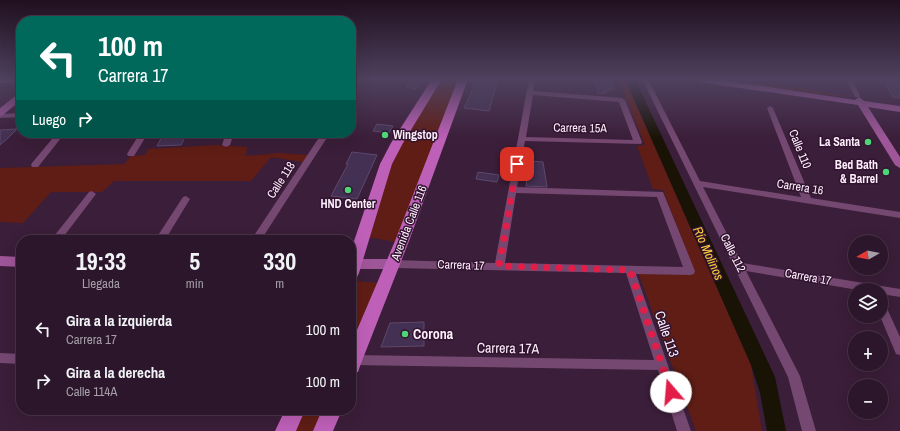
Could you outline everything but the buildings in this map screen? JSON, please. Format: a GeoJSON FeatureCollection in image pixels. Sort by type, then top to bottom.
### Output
{"type":"FeatureCollection","features":[{"type":"Feature","properties":{"kind":"main road"},"geometry":{"type":"LineString","coordinates":[[356,255],[389,158],[425,99]]}},
{"type":"Feature","properties":{"kind":"main road","name":"Avenida Calle 116"},"geometry":{"type":"LineString","coordinates":[[356,353],[393,264],[455,99]]}},
{"type":"Feature","properties":{"kind":"main road"},"geometry":{"type":"LineString","coordinates":[[852,99],[900,102]]}},
{"type":"Feature","properties":{"kind":"main road"},"geometry":{"type":"LineString","coordinates":[[854,99],[900,109]]}},
{"type":"Feature","properties":{"kind":"main road"},"geometry":{"type":"LineString","coordinates":[[0,113],[16,100]]}},
{"type":"Feature","properties":{"kind":"main road"},"geometry":{"type":"LineString","coordinates":[[859,100],[900,165]]}},
{"type":"Feature","properties":{"kind":"main road"},"geometry":{"type":"LineString","coordinates":[[0,261],[16,262]]}},
{"type":"Feature","properties":{"kind":"main road","name":"Carrera 17"},"geometry":{"type":"LineString","coordinates":[[356,267],[393,264]]}},
{"type":"Feature","properties":{"kind":"main road"},"geometry":{"type":"LineString","coordinates":[[285,431],[293,415]]}},
{"type":"Feature","properties":{"kind":"main road"},"geometry":{"type":"LineString","coordinates":[[323,431],[330,415]]}},
{"type":"Feature","properties":{"kind":"street"},"geometry":{"type":"LineString","coordinates":[[499,266],[529,99]]}},
{"type":"Feature","properties":{"kind":"street","name":"Carrera 15A"},"geometry":{"type":"LineString","coordinates":[[521,138],[638,142],[622,100],[610,99]]}},
{"type":"Feature","properties":{"kind":"street","name":"Calle 112"},"geometry":{"type":"LineString","coordinates":[[655,99],[794,376],[809,431]]}},
{"type":"Feature","properties":{"kind":"street","name":"Calle 110"},"geometry":{"type":"LineString","coordinates":[[770,108],[807,200]]}},
{"type":"Feature","properties":{"kind":"street"},"geometry":{"type":"LineString","coordinates":[[0,116],[16,115]]}},
{"type":"Feature","properties":{"kind":"street"},"geometry":{"type":"LineString","coordinates":[[35,165],[57,138]]}},
{"type":"Feature","properties":{"kind":"street"},"geometry":{"type":"LineString","coordinates":[[132,154],[141,138]]}},
{"type":"Feature","properties":{"kind":"street"},"geometry":{"type":"LineString","coordinates":[[226,145],[228,138]]}},
{"type":"Feature","properties":{"kind":"street","name":"Calle 118"},"geometry":{"type":"LineString","coordinates":[[259,235],[323,138]]}},
{"type":"Feature","properties":{"kind":"street","name":"Carrera 16"},"geometry":{"type":"LineString","coordinates":[[696,183],[900,215]]}},
{"type":"Feature","properties":{"kind":"street","name":"Carrera 17"},"geometry":{"type":"LineString","coordinates":[[393,264],[690,271],[660,194],[512,190]]}},
{"type":"Feature","properties":{"kind":"street"},"geometry":{"type":"LineString","coordinates":[[60,235],[92,194]]}},
{"type":"Feature","properties":{"kind":"street"},"geometry":{"type":"LineString","coordinates":[[163,235],[186,199]]}},
{"type":"Feature","properties":{"kind":"street","name":"Carrera 17"},"geometry":{"type":"LineString","coordinates":[[740,266],[848,285]]}},
{"type":"Feature","properties":{"kind":"street","name":"Calle 113"},"geometry":{"type":"LineString","coordinates":[[630,270],[684,431]]}},
{"type":"Feature","properties":{"kind":"street","name":"Carrera 17"},"geometry":{"type":"LineString","coordinates":[[888,291],[900,293]]}},
{"type":"Feature","properties":{"kind":"street"},"geometry":{"type":"LineString","coordinates":[[888,323],[900,350]]}},
{"type":"Feature","properties":{"kind":"street"},"geometry":{"type":"LineString","coordinates":[[0,358],[16,359]]}},
{"type":"Feature","properties":{"kind":"street","name":"Carrera 17A"},"geometry":{"type":"LineString","coordinates":[[356,363],[662,366]]}},
{"type":"Feature","properties":{"kind":"shaded area"},"geometry":{"type":"Polygon","coordinates":[[[428,99],[454,99],[396,242],[368,237],[388,168],[405,136],[428,99]]]}},
{"type":"Feature","properties":{"kind":"shaded area"},"geometry":{"type":"Polygon","coordinates":[[[626,99],[634,99],[751,365],[762,431],[696,431],[638,272],[694,270],[663,190],[653,189],[637,146],[645,145],[626,99]]]}},
{"type":"Feature","properties":{"kind":"shaded area"},"geometry":{"type":"Polygon","coordinates":[[[216,145],[247,147],[246,156],[278,153],[308,155],[303,162],[271,157],[251,181],[114,181],[102,192],[51,192],[23,223],[0,222],[0,168],[124,164],[131,156],[145,155],[148,149],[216,145]]]}},
{"type":"Feature","properties":{"kind":"shaded area"},"geometry":{"type":"Polygon","coordinates":[[[356,281],[380,283],[356,342],[356,281]]]}},
{"type":"Feature","properties":{"kind":"shaded area"},"geometry":{"type":"Polygon","coordinates":[[[299,415],[325,415],[318,431],[291,431],[299,415]]]}},
{"type":"Feature","properties":{"kind":"water","name":"Río Molinos"},"geometry":{"type":"Polygon","coordinates":[[[634,99],[644,99],[775,377],[786,431],[767,431],[760,393],[751,365],[634,99]]]}},
{"type":"Feature","properties":{"kind":"place","name":"Wingstop"},"geometry":{"type":"Point","coordinates":[385,135]}},
{"type":"Feature","properties":{"kind":"place","name":"La Santa"},"geometry":{"type":"Point","coordinates":[868,142]}},
{"type":"Feature","properties":{"kind":"place","name":"Bed Bath & Barrel"},"geometry":{"type":"Point","coordinates":[886,172]}},
{"type":"Feature","properties":{"kind":"place","name":"HND Center"},"geometry":{"type":"Point","coordinates":[348,190]}},
{"type":"Feature","properties":{"kind":"place","name":"Corona"},"geometry":{"type":"Point","coordinates":[405,334]}},
{"type":"Feature","properties":{"kind":"route"},"geometry":{"type":"LineString","coordinates":[[517,164],[499,266],[630,270],[671,392]]}}]}
